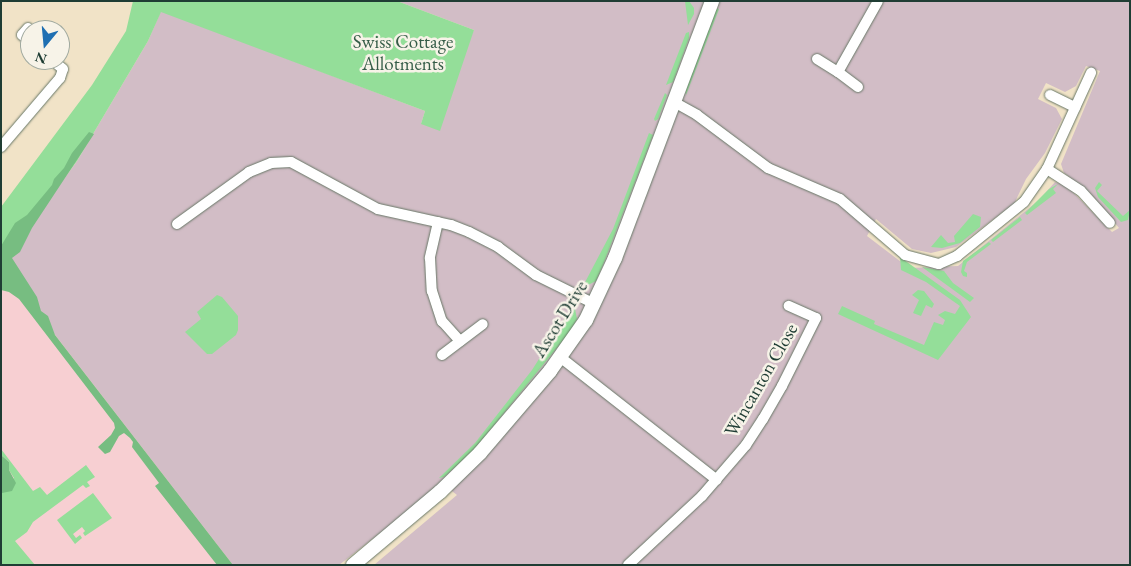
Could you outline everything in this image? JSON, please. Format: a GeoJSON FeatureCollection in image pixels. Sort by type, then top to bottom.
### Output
{"type":"FeatureCollection","features":[{"type":"Feature","properties":{"kind":"street","name":"Ascot Drive"},"geometry":{"type":"LineString","coordinates":[[353,565],[440,492],[480,453],[560,357],[595,304],[615,258],[712,1]]}},
{"type":"Feature","properties":{"kind":"street"},"geometry":{"type":"LineString","coordinates":[[838,72],[878,1]]}},
{"type":"Feature","properties":{"kind":"street"},"geometry":{"type":"LineString","coordinates":[[817,59],[858,87]]}},
{"type":"Feature","properties":{"kind":"street"},"geometry":{"type":"LineString","coordinates":[[1,148],[60,78],[63,70]]}},
{"type":"Feature","properties":{"kind":"street"},"geometry":{"type":"LineString","coordinates":[[674,102],[697,116],[768,168],[840,199],[905,255],[933,263],[949,261],[1024,202],[1046,169],[1091,73]]}},
{"type":"Feature","properties":{"kind":"street"},"geometry":{"type":"LineString","coordinates":[[1050,95],[1075,107]]}},
{"type":"Feature","properties":{"kind":"street"},"geometry":{"type":"LineString","coordinates":[[177,224],[249,172],[271,163],[285,161],[303,167],[378,209],[460,228],[488,242],[536,276],[595,304]]}},
{"type":"Feature","properties":{"kind":"street"},"geometry":{"type":"LineString","coordinates":[[1046,169],[1081,191],[1110,223]]}},
{"type":"Feature","properties":{"kind":"street"},"geometry":{"type":"LineString","coordinates":[[438,222],[430,258],[432,291],[442,321],[460,341]]}},
{"type":"Feature","properties":{"kind":"street","name":"Wincanton Close"},"geometry":{"type":"LineString","coordinates":[[628,565],[717,480],[746,445],[763,419],[816,318],[789,306]]}},
{"type":"Feature","properties":{"kind":"street"},"geometry":{"type":"LineString","coordinates":[[442,355],[483,324]]}},
{"type":"Feature","properties":{"kind":"street"},"geometry":{"type":"LineString","coordinates":[[560,357],[717,480]]}},
{"type":"Feature","properties":{"kind":"shaded area"},"geometry":{"type":"Polygon","coordinates":[[[397,1],[1130,1],[1130,565],[374,565],[457,495],[443,484],[339,565],[233,565],[1,265],[77,161],[148,41],[161,11],[425,111],[421,124],[474,30],[397,1]],[[1086,66],[1076,86],[1065,92],[1046,83],[1038,99],[1056,108],[1062,119],[1045,153],[1026,179],[1014,204],[956,247],[931,253],[912,249],[876,219],[867,236],[909,268],[958,266],[1039,200],[1055,182],[1067,186],[1112,232],[1119,228],[1091,194],[1064,173],[1061,164],[1100,71],[1086,66]]]}},
{"type":"Feature","properties":{"kind":"shaded area"},"geometry":{"type":"Polygon","coordinates":[[[1,265],[55,335],[233,565],[1,565],[1,265]]]}},
{"type":"Feature","properties":{"kind":"green space","name":"Swiss Cottage Allotments"},"geometry":{"type":"Polygon","coordinates":[[[133,1],[397,1],[474,30],[440,131],[421,124],[425,111],[161,12],[148,41],[77,161],[1,264],[1,207],[92,85],[126,31],[133,1]]]}},
{"type":"Feature","properties":{"kind":"green space"},"geometry":{"type":"Polygon","coordinates":[[[685,1],[689,1],[694,8],[694,14],[688,25],[685,1]]]}},
{"type":"Feature","properties":{"kind":"green space"},"geometry":{"type":"Polygon","coordinates":[[[716,8],[719,9],[686,95],[685,88],[716,8]]]}},
{"type":"Feature","properties":{"kind":"green space"},"geometry":{"type":"Polygon","coordinates":[[[689,32],[689,38],[673,82],[666,85],[686,33],[689,32]]]}},
{"type":"Feature","properties":{"kind":"green space"},"geometry":{"type":"Polygon","coordinates":[[[665,93],[667,95],[658,119],[655,121],[654,119],[665,93]]]}},
{"type":"Feature","properties":{"kind":"green space"},"geometry":{"type":"Polygon","coordinates":[[[89,132],[94,134],[32,228],[20,252],[12,258],[37,297],[41,311],[48,316],[55,335],[233,565],[217,565],[155,486],[159,483],[132,447],[133,442],[130,438],[124,433],[119,436],[110,452],[105,454],[98,447],[111,435],[115,428],[114,423],[19,299],[9,292],[1,290],[1,246],[15,223],[27,215],[52,185],[72,153],[89,132]]]}},
{"type":"Feature","properties":{"kind":"green space"},"geometry":{"type":"Polygon","coordinates":[[[649,133],[653,135],[603,265],[596,281],[582,288],[613,229],[649,133]]]}},
{"type":"Feature","properties":{"kind":"green space"},"geometry":{"type":"Polygon","coordinates":[[[1099,182],[1102,185],[1097,191],[1123,216],[1130,210],[1128,220],[1121,222],[1098,197],[1095,188],[1099,182]]]}},
{"type":"Feature","properties":{"kind":"green space"},"geometry":{"type":"Polygon","coordinates":[[[1058,184],[1053,189],[1056,193],[1027,215],[1025,213],[1049,189],[1058,184]]]}},
{"type":"Feature","properties":{"kind":"green space"},"geometry":{"type":"Polygon","coordinates":[[[973,214],[981,217],[980,227],[960,243],[942,248],[931,247],[941,235],[948,243],[955,242],[954,236],[973,214]]]}},
{"type":"Feature","properties":{"kind":"green space"},"geometry":{"type":"Polygon","coordinates":[[[1020,217],[1022,220],[993,242],[991,240],[1020,217]]]}},
{"type":"Feature","properties":{"kind":"green space"},"geometry":{"type":"Polygon","coordinates":[[[989,242],[991,244],[967,262],[964,271],[967,273],[967,277],[963,276],[961,272],[963,261],[989,242]]]}},
{"type":"Feature","properties":{"kind":"green space"},"geometry":{"type":"Polygon","coordinates":[[[900,257],[960,300],[971,317],[938,360],[838,314],[842,306],[875,321],[874,324],[924,345],[934,322],[943,325],[945,320],[938,315],[945,311],[955,314],[960,306],[926,282],[901,270],[900,257]]]}},
{"type":"Feature","properties":{"kind":"green space"},"geometry":{"type":"Polygon","coordinates":[[[922,267],[944,271],[953,283],[974,298],[970,302],[922,267]]]}},
{"type":"Feature","properties":{"kind":"green space"},"geometry":{"type":"Polygon","coordinates":[[[918,290],[924,291],[934,304],[932,308],[926,305],[921,316],[913,313],[919,300],[912,295],[918,290]]]}},
{"type":"Feature","properties":{"kind":"green space"},"geometry":{"type":"Polygon","coordinates":[[[217,295],[222,297],[238,316],[238,330],[236,335],[212,354],[207,354],[185,332],[201,319],[197,312],[217,295]]]}},
{"type":"Feature","properties":{"kind":"green space"},"geometry":{"type":"Polygon","coordinates":[[[574,304],[577,319],[569,333],[473,451],[444,477],[439,478],[475,443],[532,370],[574,304]]]}},
{"type":"Feature","properties":{"kind":"green space"},"geometry":{"type":"Polygon","coordinates":[[[1,449],[33,491],[40,487],[47,495],[86,465],[95,477],[87,482],[90,486],[86,488],[83,485],[33,522],[27,532],[15,541],[35,565],[1,565],[1,493],[14,478],[9,470],[9,462],[1,455],[1,449]]]}},
{"type":"Feature","properties":{"kind":"green space"},"geometry":{"type":"Polygon","coordinates":[[[1,455],[9,462],[9,470],[16,483],[12,491],[2,493],[1,455]]]}},
{"type":"Feature","properties":{"kind":"green space"},"geometry":{"type":"Polygon","coordinates":[[[93,493],[112,518],[85,536],[83,533],[85,531],[82,527],[73,534],[76,538],[80,535],[82,538],[75,544],[57,520],[93,493]]]}}]}
